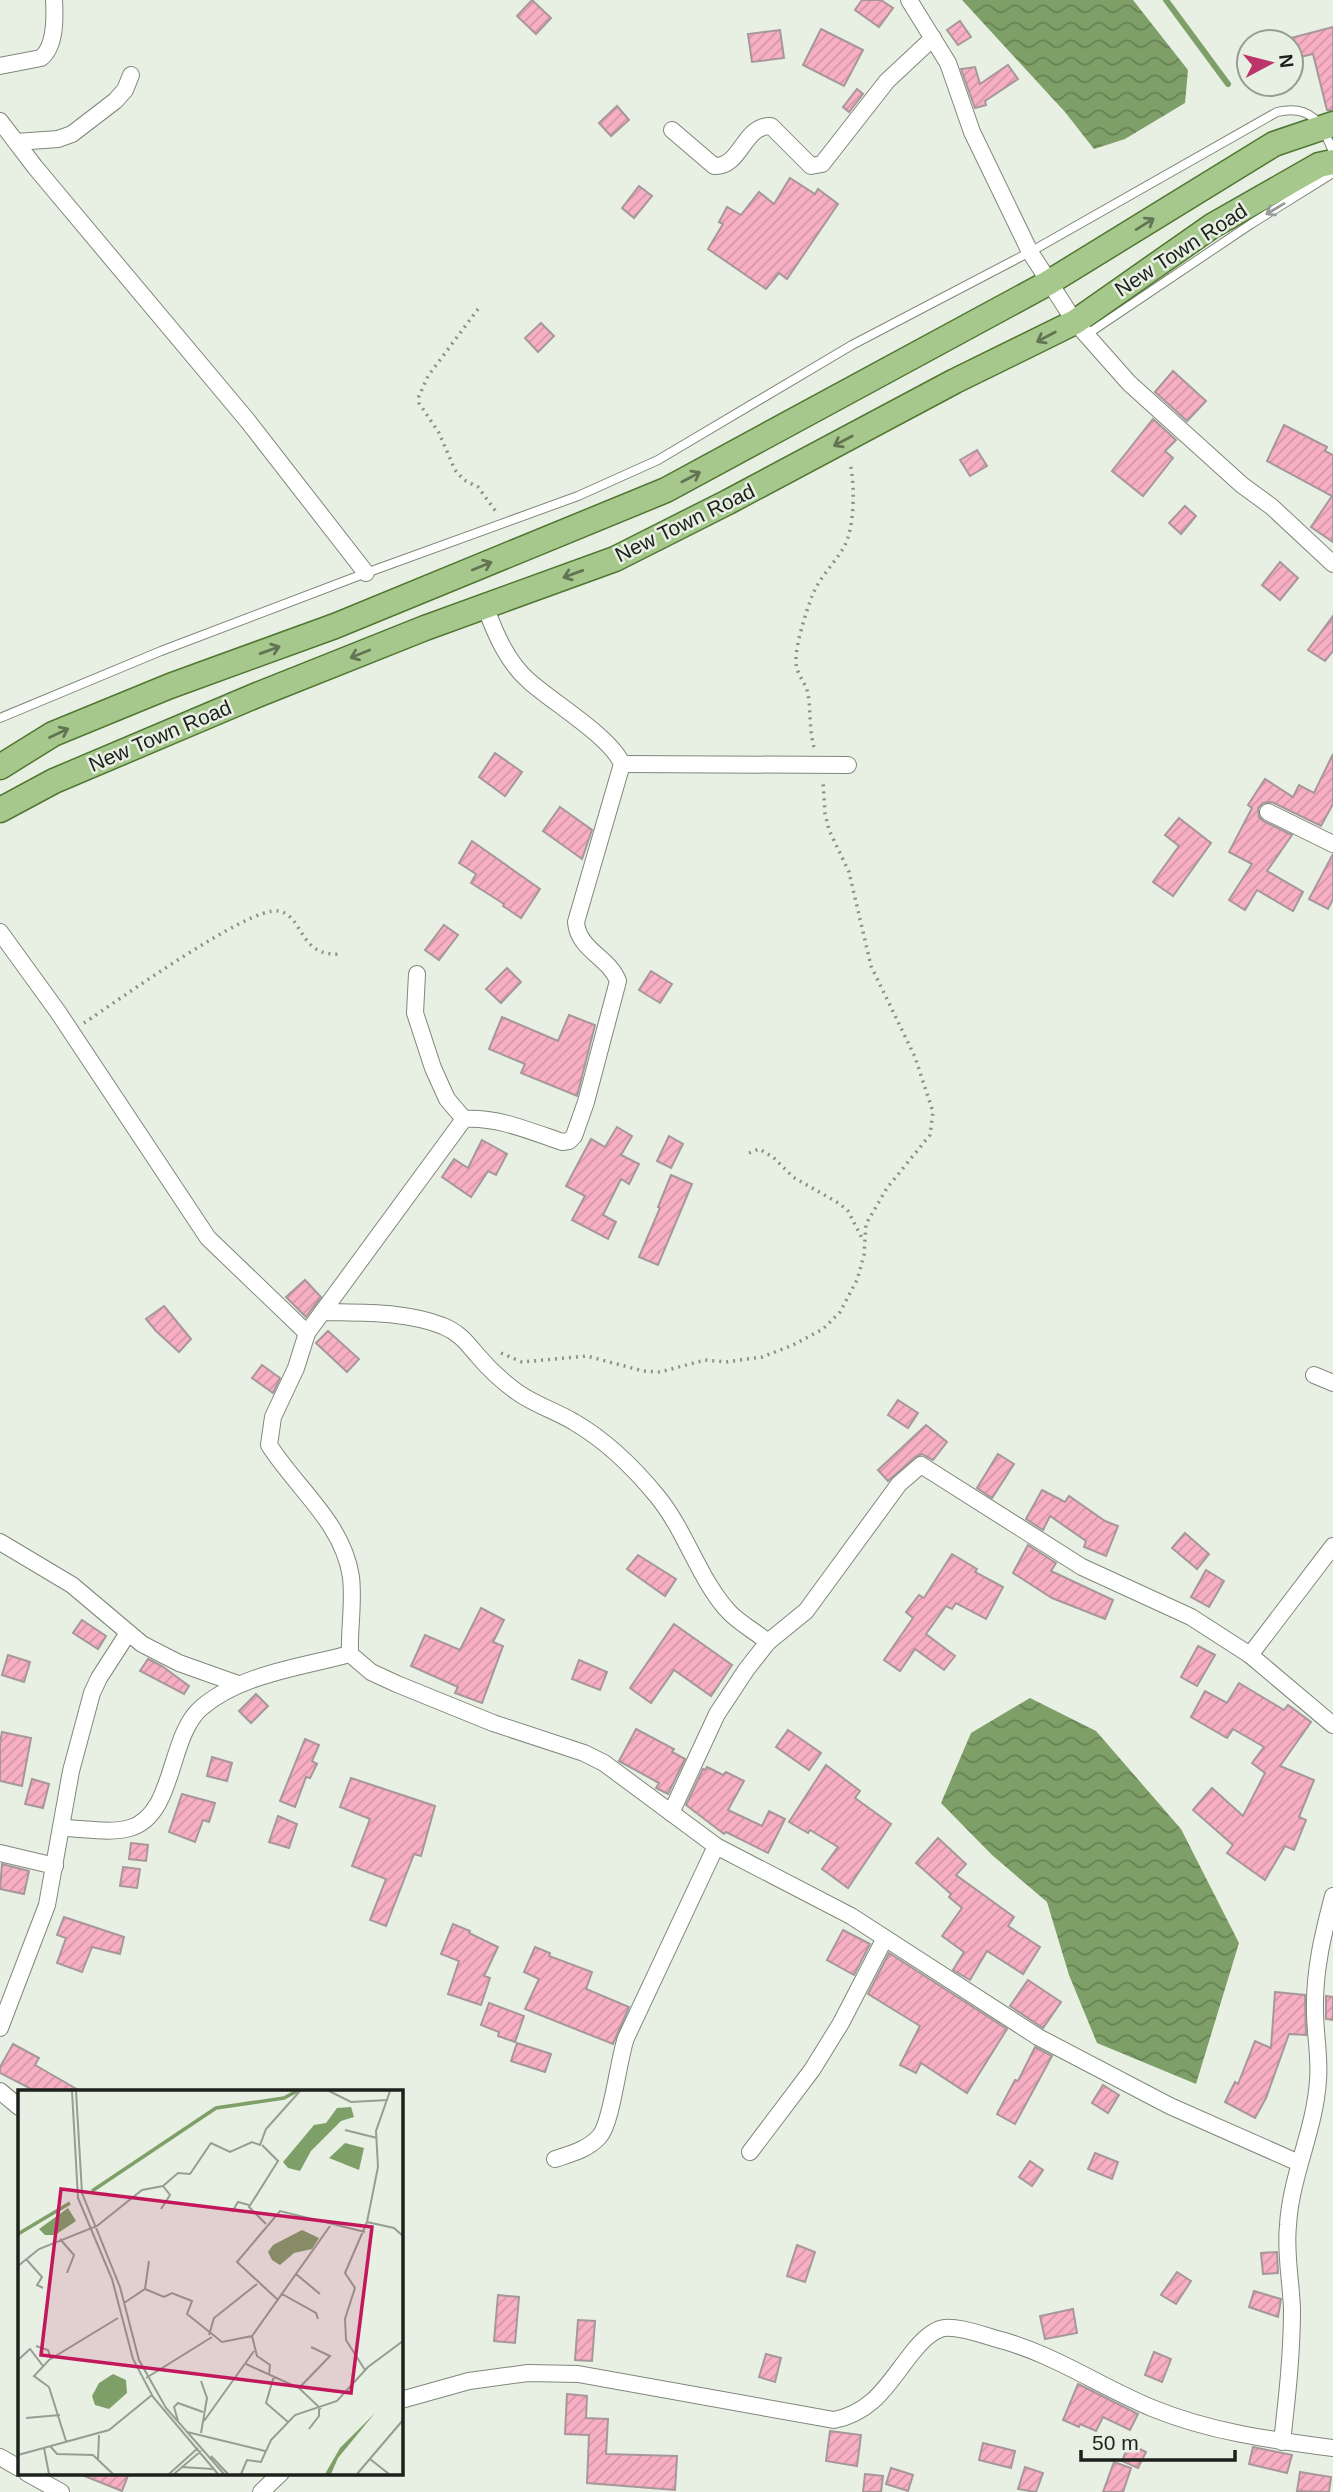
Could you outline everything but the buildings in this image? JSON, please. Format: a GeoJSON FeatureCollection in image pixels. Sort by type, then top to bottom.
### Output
{"type":"FeatureCollection","features":[{"type":"Feature","properties":{"kind":"main road","name":"New Town Road"},"geometry":{"type":"LineString","coordinates":[[0,767],[53,734],[170,686],[335,626],[666,490],[1048,283],[1274,144],[1328,125]]}},
{"type":"Feature","properties":{"kind":"main road","name":"New Town Road"},"geometry":{"type":"LineString","coordinates":[[0,810],[54,781],[257,695],[485,606],[615,559],[955,381],[1080,328],[1212,226],[1319,165],[1333,162]]}},
{"type":"Feature","properties":{"kind":"street"},"geometry":{"type":"LineString","coordinates":[[0,66],[41,58],[46,54],[54,24],[54,0]]}},
{"type":"Feature","properties":{"kind":"street"},"geometry":{"type":"LineString","coordinates":[[909,0],[948,63],[972,132],[1030,252],[1080,328],[1129,383],[1242,485],[1272,507],[1333,564]]}},
{"type":"Feature","properties":{"kind":"street"},"geometry":{"type":"LineString","coordinates":[[672,130],[714,166],[729,163],[754,130],[763,125],[771,126],[811,166],[822,164],[887,81],[933,38]]}},
{"type":"Feature","properties":{"kind":"street"},"geometry":{"type":"LineString","coordinates":[[16,142],[58,139],[72,134],[115,101],[125,90],[131,75]]}},
{"type":"Feature","properties":{"kind":"street"},"geometry":{"type":"LineString","coordinates":[[0,121],[247,420],[366,573]]}},
{"type":"Feature","properties":{"kind":"street"},"geometry":{"type":"LineString","coordinates":[[464,1119],[497,1121],[562,1142],[569,1141],[586,1102],[618,981],[613,970],[585,946],[576,931],[576,922],[622,764],[618,755],[526,679],[497,639],[485,606]]}},
{"type":"Feature","properties":{"kind":"street"},"geometry":{"type":"LineString","coordinates":[[622,764],[848,765]]}},
{"type":"Feature","properties":{"kind":"street"},"geometry":{"type":"LineString","coordinates":[[1268,812],[1333,844]]}},
{"type":"Feature","properties":{"kind":"street"},"geometry":{"type":"LineString","coordinates":[[0,932],[70,1031],[208,1238],[307,1334]]}},
{"type":"Feature","properties":{"kind":"street"},"geometry":{"type":"LineString","coordinates":[[417,974],[415,1013],[433,1068],[447,1099],[464,1119]]}},
{"type":"Feature","properties":{"kind":"street"},"geometry":{"type":"LineString","coordinates":[[350,1654],[351,1576],[345,1553],[331,1524],[284,1468],[269,1445],[273,1417],[296,1368],[307,1334],[464,1119]]}},
{"type":"Feature","properties":{"kind":"street"},"geometry":{"type":"LineString","coordinates":[[322,1312],[398,1314],[457,1332],[496,1375],[517,1392],[539,1406],[571,1420],[597,1437],[617,1455],[656,1494],[673,1517],[716,1594],[730,1612],[768,1642]]}},
{"type":"Feature","properties":{"kind":"street"},"geometry":{"type":"LineString","coordinates":[[1314,1375],[1333,1383]]}},
{"type":"Feature","properties":{"kind":"street"},"geometry":{"type":"LineString","coordinates":[[671,1813],[717,1714],[746,1670],[768,1642],[806,1611],[899,1484],[921,1465],[1082,1567],[1191,1617],[1250,1655],[1333,1725]]}},
{"type":"Feature","properties":{"kind":"street"},"geometry":{"type":"LineString","coordinates":[[0,1542],[72,1584],[142,1644],[179,1662],[238,1684]]}},
{"type":"Feature","properties":{"kind":"street"},"geometry":{"type":"LineString","coordinates":[[1250,1655],[1333,1546]]}},
{"type":"Feature","properties":{"kind":"street"},"geometry":{"type":"LineString","coordinates":[[0,2028],[47,1905],[71,1771],[92,1693],[128,1633]]}},
{"type":"Feature","properties":{"kind":"street"},"geometry":{"type":"LineString","coordinates":[[61,1828],[128,1829],[143,1822],[153,1812],[177,1749],[198,1710],[238,1684],[350,1654]]}},
{"type":"Feature","properties":{"kind":"street"},"geometry":{"type":"LineString","coordinates":[[350,1654],[371,1672],[397,1685],[493,1723],[584,1753],[604,1763],[716,1846],[851,1916],[1070,2055],[1170,2106],[1299,2163]]}},
{"type":"Feature","properties":{"kind":"street"},"geometry":{"type":"LineString","coordinates":[[555,2159],[581,2150],[600,2136],[608,2116],[619,2057],[626,2038],[716,1846]]}},
{"type":"Feature","properties":{"kind":"street"},"geometry":{"type":"LineString","coordinates":[[0,1853],[55,1866]]}},
{"type":"Feature","properties":{"kind":"street"},"geometry":{"type":"LineString","coordinates":[[1282,2442],[1290,2376],[1292,2309],[1287,2225],[1299,2163],[1315,2112],[1319,2076],[1315,1978],[1333,1896]]}},
{"type":"Feature","properties":{"kind":"street"},"geometry":{"type":"LineString","coordinates":[[750,2152],[812,2070],[841,2022],[885,1938]]}},
{"type":"Feature","properties":{"kind":"street"},"geometry":{"type":"LineString","coordinates":[[0,2091],[18,2106]]}},
{"type":"Feature","properties":{"kind":"street"},"geometry":{"type":"LineString","coordinates":[[402,2400],[469,2381],[528,2373],[578,2374],[834,2420],[853,2416],[867,2407],[917,2347],[929,2335],[942,2328],[962,2330],[1034,2349],[1151,2407],[1186,2420],[1220,2430],[1282,2442],[1333,2448]]}},
{"type":"Feature","properties":{"kind":"street"},"geometry":{"type":"LineString","coordinates":[[0,2457],[18,2467]]}},
{"type":"Feature","properties":{"kind":"street"},"geometry":{"type":"LineString","coordinates":[[29,2474],[61,2492]]}},
{"type":"Feature","properties":{"kind":"street"},"geometry":{"type":"LineString","coordinates":[[261,2492],[280,2474]]}},
{"type":"Feature","properties":{"kind":"lane"},"geometry":{"type":"LineString","coordinates":[[0,718],[160,651],[578,496],[658,460],[852,345],[1030,252],[1277,112],[1293,108],[1328,125],[1333,152]]}},
{"type":"Feature","properties":{"kind":"lane"},"geometry":{"type":"LineString","coordinates":[[1080,328],[1333,173]]}},
{"type":"Feature","properties":{"kind":"path"},"geometry":{"type":"LineString","coordinates":[[478,309],[428,376],[419,396],[419,403],[439,433],[455,470],[464,480],[478,487],[504,523]]}},
{"type":"Feature","properties":{"kind":"path"},"geometry":{"type":"LineString","coordinates":[[816,751],[808,693],[797,670],[797,656],[812,595],[849,534],[852,471],[846,440]]}},
{"type":"Feature","properties":{"kind":"path"},"geometry":{"type":"LineString","coordinates":[[497,1352],[522,1362],[587,1356],[643,1371],[660,1372],[705,1360],[726,1362],[762,1357],[823,1329],[840,1312],[858,1280],[864,1255],[866,1224],[887,1188],[930,1135],[933,1112],[915,1057],[871,966],[849,872],[829,831],[821,771]]}},
{"type":"Feature","properties":{"kind":"path"},"geometry":{"type":"LineString","coordinates":[[70,1031],[233,925],[273,910],[288,914],[312,947],[325,953],[340,954]]}},
{"type":"Feature","properties":{"kind":"path"},"geometry":{"type":"LineString","coordinates":[[748,1153],[759,1149],[767,1152],[793,1178],[839,1203],[848,1211],[864,1242]]}},
{"type":"Feature","properties":{"kind":"water"},"geometry":{"type":"Polygon","coordinates":[[[962,0],[1133,0],[1188,70],[1185,103],[1125,139],[1094,149],[1065,112],[962,0]]]}},
{"type":"Feature","properties":{"kind":"water"},"geometry":{"type":"Polygon","coordinates":[[[1030,1698],[1096,1731],[1181,1829],[1239,1943],[1196,2084],[1097,2043],[1069,1975],[1047,1902],[992,1855],[941,1803],[971,1733],[1030,1698]]]}},
{"type":"Feature","properties":{"kind":"waterway"},"geometry":{"type":"LineString","coordinates":[[1166,0],[1228,84]]}}]}
